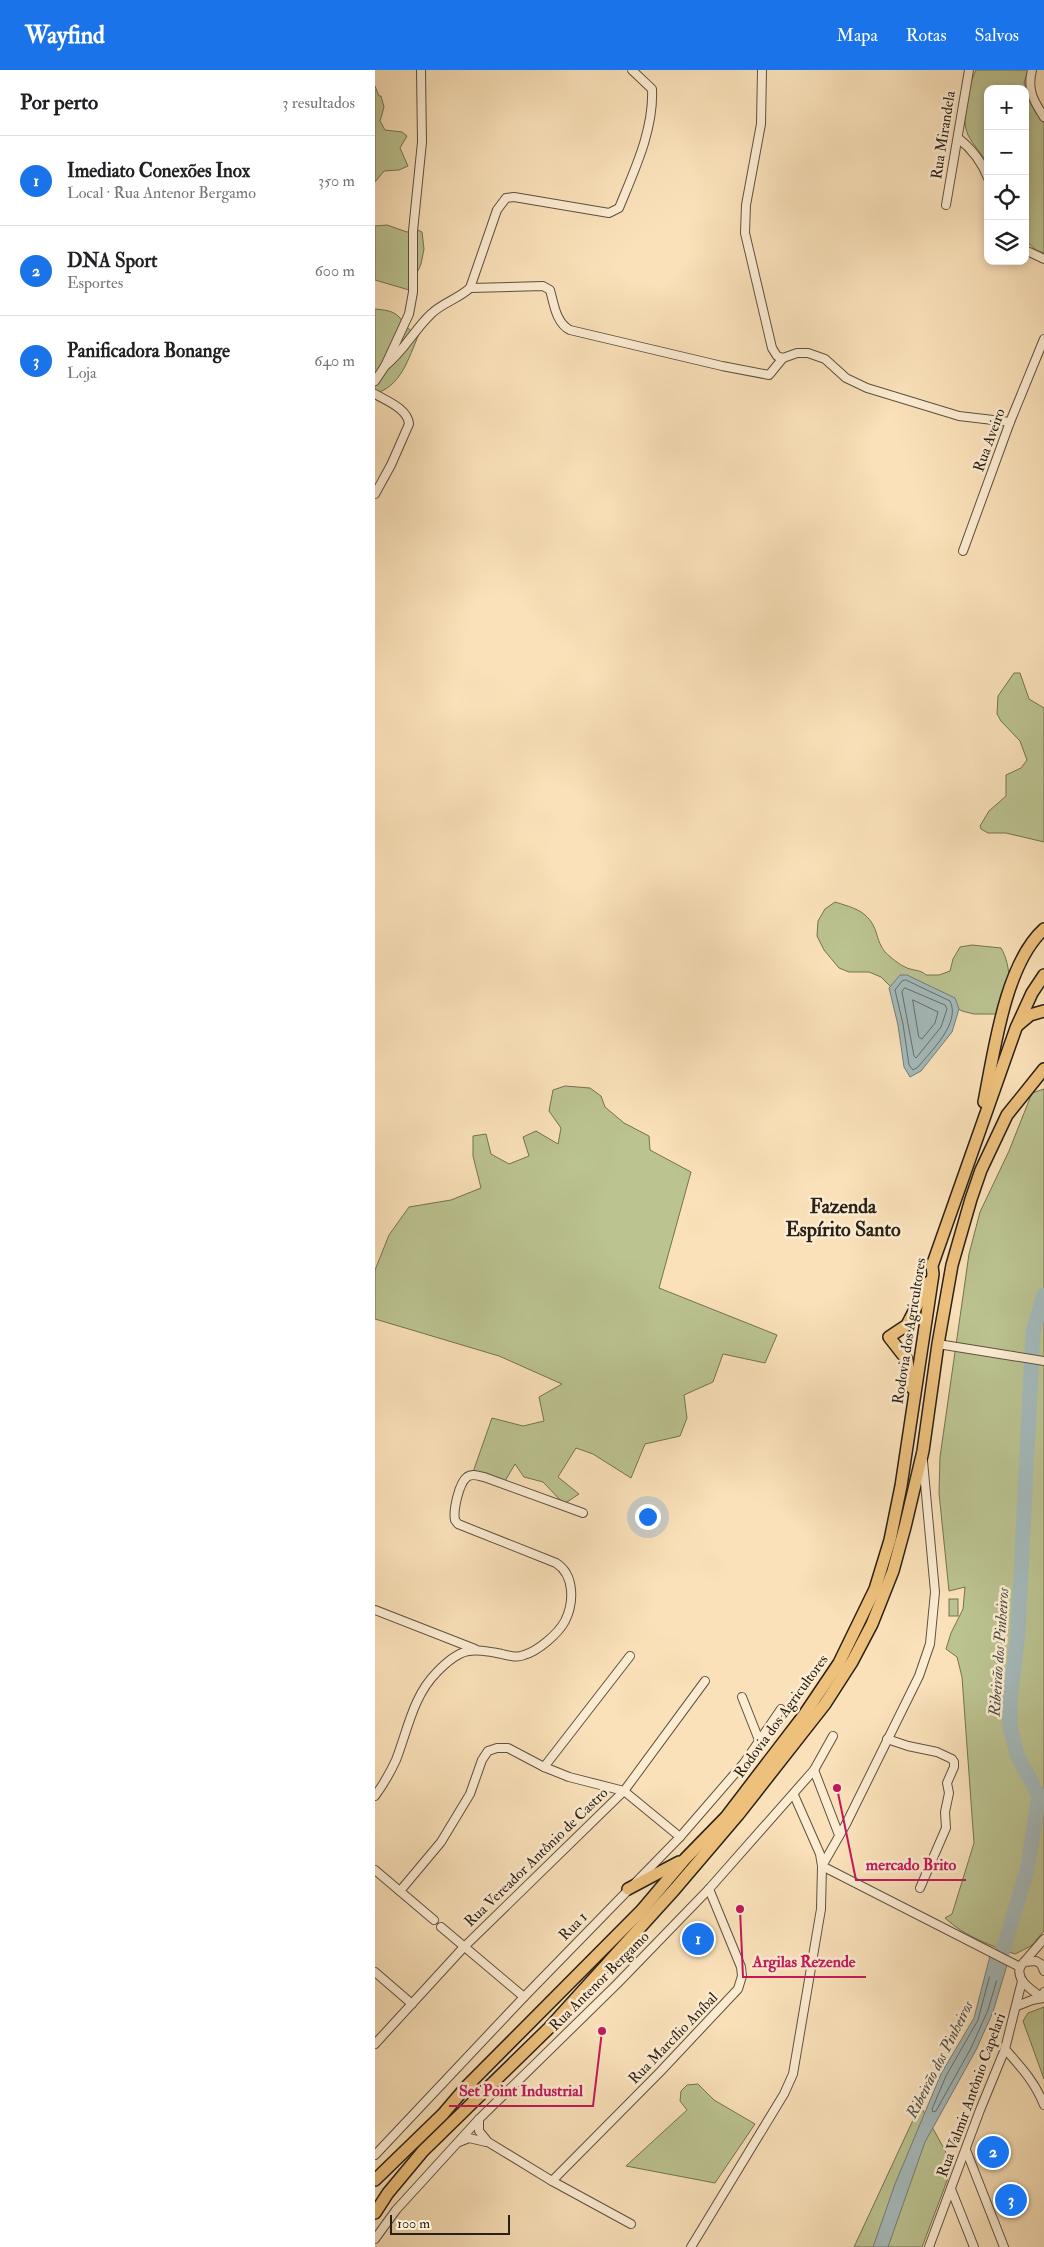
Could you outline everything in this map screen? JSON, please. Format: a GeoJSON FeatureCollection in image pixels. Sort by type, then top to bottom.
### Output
{"type":"FeatureCollection","features":[{"type":"Feature","properties":{"kind":"main road"},"geometry":{"type":"LineString","coordinates":[[973,1150],[1000,1019],[1024,956],[1044,929]]}},
{"type":"Feature","properties":{"kind":"main road","name":"Rodovia dos Agricultores"},"geometry":{"type":"LineString","coordinates":[[375,2180],[443,2114],[466,2087],[641,1911],[685,1859],[726,1817],[804,1715],[839,1663],[875,1589],[890,1540],[901,1486],[933,1274],[932,1266],[1016,1028],[1032,993],[1044,975]]}},
{"type":"Feature","properties":{"kind":"main road"},"geometry":{"type":"LineString","coordinates":[[1016,1028],[1030,1015],[1044,1010]]}},
{"type":"Feature","properties":{"kind":"main road","name":"Rodovia dos Agricultores"},"geometry":{"type":"LineString","coordinates":[[375,2213],[423,2151],[549,2028],[675,1889],[738,1815],[825,1704],[853,1662],[872,1624],[893,1571],[923,1451],[938,1344],[952,1265],[981,1170],[1007,1115],[1044,1069]]}},
{"type":"Feature","properties":{"kind":"main road"},"geometry":{"type":"LineString","coordinates":[[913,1398],[907,1360],[889,1336],[907,1325],[933,1274]]}},
{"type":"Feature","properties":{"kind":"main road"},"geometry":{"type":"LineString","coordinates":[[628,1889],[685,1859]]}},
{"type":"Feature","properties":{"kind":"street"},"geometry":{"type":"LineString","coordinates":[[375,381],[385,366],[409,314],[413,292],[413,231],[422,142],[421,70]]}},
{"type":"Feature","properties":{"kind":"street"},"geometry":{"type":"LineString","coordinates":[[385,366],[396,357],[436,309],[470,288],[497,210],[506,198],[514,197],[609,213],[619,208],[644,142],[653,101],[652,90],[632,70]]}},
{"type":"Feature","properties":{"kind":"street"},"geometry":{"type":"LineString","coordinates":[[762,70],[761,124],[746,205],[745,233],[773,348],[777,356],[783,358]]}},
{"type":"Feature","properties":{"kind":"street","name":"Rua Mirandela"},"geometry":{"type":"LineString","coordinates":[[946,205],[959,138],[961,106],[969,70]]}},
{"type":"Feature","properties":{"kind":"street"},"geometry":{"type":"LineString","coordinates":[[1032,70],[1029,82],[1031,93],[1044,117]]}},
{"type":"Feature","properties":{"kind":"street"},"geometry":{"type":"LineString","coordinates":[[959,138],[970,147],[987,175]]}},
{"type":"Feature","properties":{"kind":"street"},"geometry":{"type":"LineString","coordinates":[[1029,252],[1044,258]]}},
{"type":"Feature","properties":{"kind":"street"},"geometry":{"type":"LineString","coordinates":[[470,288],[543,286],[550,290],[563,326],[570,330],[722,366],[769,375],[783,358],[797,352],[808,353],[825,359],[846,378],[867,388],[959,416],[1010,422]]}},
{"type":"Feature","properties":{"kind":"street","name":"Rua Aveiro"},"geometry":{"type":"LineString","coordinates":[[963,551],[1010,422],[1044,340]]}},
{"type":"Feature","properties":{"kind":"street"},"geometry":{"type":"LineString","coordinates":[[375,394],[403,412],[408,419],[407,429],[375,494]]}},
{"type":"Feature","properties":{"kind":"street"},"geometry":{"type":"LineString","coordinates":[[938,1344],[1044,1361]]}},
{"type":"Feature","properties":{"kind":"street"},"geometry":{"type":"LineString","coordinates":[[822,1866],[849,1817],[919,1676],[930,1644],[935,1592],[923,1451]]}},
{"type":"Feature","properties":{"kind":"street"},"geometry":{"type":"LineString","coordinates":[[375,1610],[475,1649],[517,1657],[533,1651],[564,1623],[569,1611],[571,1589],[568,1576],[564,1568],[556,1563],[459,1524],[453,1518],[461,1486],[467,1477],[472,1475],[484,1477],[583,1513]]}},
{"type":"Feature","properties":{"kind":"street"},"geometry":{"type":"LineString","coordinates":[[375,1796],[395,1762],[409,1717],[426,1683],[462,1653],[475,1649]]}},
{"type":"Feature","properties":{"kind":"street"},"geometry":{"type":"LineString","coordinates":[[544,1768],[630,1656]]}},
{"type":"Feature","properties":{"kind":"street","name":"Rua Vereador Antônio de Castro"},"geometry":{"type":"LineString","coordinates":[[375,2044],[463,1948],[624,1791],[705,1681]]}},
{"type":"Feature","properties":{"kind":"street"},"geometry":{"type":"LineString","coordinates":[[742,1697],[759,1740]]}},
{"type":"Feature","properties":{"kind":"street","name":"Rua 1"},"geometry":{"type":"LineString","coordinates":[[375,2155],[524,1997],[680,1837],[744,1763],[781,1709]]}},
{"type":"Feature","properties":{"kind":"street","name":"Rua Antenor Bergamo"},"geometry":{"type":"LineString","coordinates":[[375,2239],[396,2210],[455,2144],[610,1991],[709,1889],[794,1795],[814,1770],[833,1736]]}},
{"type":"Feature","properties":{"kind":"street"},"geometry":{"type":"LineString","coordinates":[[887,1738],[908,1746],[937,1752],[952,1759],[954,1762],[954,1767],[947,1783],[949,1792],[944,1815],[947,1822],[946,1828],[920,1888]]}},
{"type":"Feature","properties":{"kind":"street"},"geometry":{"type":"LineString","coordinates":[[401,1891],[455,1822],[470,1794],[482,1760],[488,1751],[497,1748],[508,1748],[544,1768],[569,1777],[624,1791],[680,1837]]}},
{"type":"Feature","properties":{"kind":"street"},"geometry":{"type":"LineString","coordinates":[[814,1770],[839,1836]]}},
{"type":"Feature","properties":{"kind":"street"},"geometry":{"type":"LineString","coordinates":[[691,2247],[784,2094],[793,2074],[806,1988],[821,1909],[822,1866],[820,1854],[794,1795]]}},
{"type":"Feature","properties":{"kind":"street"},"geometry":{"type":"LineString","coordinates":[[831,1813],[849,1817]]}},
{"type":"Feature","properties":{"kind":"street"},"geometry":{"type":"LineString","coordinates":[[822,1866],[1009,1961],[1022,1964],[1036,1961],[1041,1964],[1044,1970]]}},
{"type":"Feature","properties":{"kind":"street"},"geometry":{"type":"LineString","coordinates":[[375,1870],[434,1920]]}},
{"type":"Feature","properties":{"kind":"street","name":"Rua Marcílio Aníbal"},"geometry":{"type":"LineString","coordinates":[[551,2181],[660,2072],[738,1989],[742,1976],[741,1967],[709,1889]]}},
{"type":"Feature","properties":{"kind":"street"},"geometry":{"type":"LineString","coordinates":[[441,1927],[463,1948],[524,1997]]}},
{"type":"Feature","properties":{"kind":"street"},"geometry":{"type":"LineString","coordinates":[[1022,1964],[1044,1939]]}},
{"type":"Feature","properties":{"kind":"street","name":"Rua Valmir Antônio Capelari"},"geometry":{"type":"LineString","coordinates":[[929,2247],[1005,2049],[1022,1981],[1019,1972],[1022,1964]]}},
{"type":"Feature","properties":{"kind":"street"},"geometry":{"type":"LineString","coordinates":[[375,1972],[412,2004]]}},
{"type":"Feature","properties":{"kind":"street"},"geometry":{"type":"LineString","coordinates":[[1022,1981],[1043,1996]]}},
{"type":"Feature","properties":{"kind":"street"},"geometry":{"type":"LineString","coordinates":[[1017,2006],[1043,1996]]}},
{"type":"Feature","properties":{"kind":"street"},"geometry":{"type":"LineString","coordinates":[[1005,2049],[1038,2089],[1044,2105]]}},
{"type":"Feature","properties":{"kind":"street"},"geometry":{"type":"LineString","coordinates":[[479,2119],[479,2131],[488,2142],[551,2181],[631,2224]]}},
{"type":"Feature","properties":{"kind":"street"},"geometry":{"type":"LineString","coordinates":[[455,2144],[469,2138],[488,2142]]}},
{"type":"Feature","properties":{"kind":"street"},"geometry":{"type":"LineString","coordinates":[[966,2150],[1004,2247]]}},
{"type":"Feature","properties":{"kind":"street"},"geometry":{"type":"LineString","coordinates":[[951,2189],[974,2247]]}},
{"type":"Feature","properties":{"kind":"green space"},"geometry":{"type":"Polygon","coordinates":[[[976,70],[1028,70],[1025,85],[984,85],[984,158],[970,139],[966,128],[965,111],[970,85],[976,70]]]}},
{"type":"Feature","properties":{"kind":"green space"},"geometry":{"type":"Polygon","coordinates":[[[375,86],[379,96],[381,96],[384,107],[380,121],[385,130],[402,132],[407,136],[400,148],[408,166],[399,170],[384,171],[375,182],[375,86]]]}},
{"type":"Feature","properties":{"kind":"green space"},"geometry":{"type":"Polygon","coordinates":[[[1029,93],[1044,124],[1044,253],[1036,250],[1029,244],[1029,93]]]}},
{"type":"Feature","properties":{"kind":"green space"},"geometry":{"type":"Polygon","coordinates":[[[387,225],[407,232],[418,230],[422,232],[424,249],[421,264],[409,290],[375,280],[375,226],[387,225]]]}},
{"type":"Feature","properties":{"kind":"green space"},"geometry":{"type":"Polygon","coordinates":[[[375,309],[394,313],[413,332],[421,330],[400,375],[386,389],[377,393],[375,389],[375,309]]]}},
{"type":"Feature","properties":{"kind":"green space"},"geometry":{"type":"Polygon","coordinates":[[[1014,673],[1020,673],[1029,699],[1044,708],[1044,842],[1006,833],[988,833],[981,829],[980,826],[989,811],[1006,796],[1006,775],[1021,768],[1027,760],[1020,741],[997,714],[998,696],[1014,673]]]}},
{"type":"Feature","properties":{"kind":"green space"},"geometry":{"type":"Polygon","coordinates":[[[835,902],[860,911],[865,915],[873,925],[886,953],[903,966],[926,975],[939,975],[950,971],[953,959],[960,947],[972,945],[1001,948],[1005,955],[1009,972],[1008,998],[1003,1014],[974,1014],[962,1011],[938,997],[891,987],[881,977],[869,972],[849,972],[839,968],[824,950],[817,936],[818,921],[825,909],[835,902]]]}},
{"type":"Feature","properties":{"kind":"green space"},"geometry":{"type":"Polygon","coordinates":[[[565,1086],[590,1088],[601,1096],[605,1107],[624,1123],[649,1136],[650,1150],[691,1172],[659,1288],[777,1335],[765,1363],[723,1354],[713,1382],[684,1395],[687,1418],[680,1436],[645,1444],[631,1478],[593,1454],[576,1448],[558,1477],[579,1494],[564,1504],[543,1482],[524,1477],[515,1464],[505,1481],[473,1472],[492,1418],[523,1426],[544,1421],[539,1397],[562,1384],[499,1356],[375,1319],[375,1270],[389,1235],[409,1207],[451,1200],[481,1188],[473,1156],[473,1136],[486,1134],[491,1154],[509,1164],[529,1156],[523,1137],[536,1131],[558,1144],[561,1128],[549,1111],[553,1090],[565,1086]]]}},
{"type":"Feature","properties":{"kind":"green space"},"geometry":{"type":"Polygon","coordinates":[[[1044,1089],[1044,1931],[1031,1946],[1015,1954],[969,1935],[945,1918],[952,1914],[974,1843],[962,1677],[957,1657],[946,1649],[951,1633],[963,1609],[965,1587],[949,1591],[939,1493],[940,1457],[969,1254],[980,1212],[1009,1151],[1032,1093],[1044,1089]]]}},
{"type":"Feature","properties":{"kind":"green space"},"geometry":{"type":"Polygon","coordinates":[[[949,1599],[958,1599],[958,1616],[949,1616],[949,1599]]]}},
{"type":"Feature","properties":{"kind":"green space"},"geometry":{"type":"Polygon","coordinates":[[[1044,2007],[1044,2079],[1023,2021],[1028,2013],[1044,2007]]]}},
{"type":"Feature","properties":{"kind":"green space"},"geometry":{"type":"Polygon","coordinates":[[[698,2084],[714,2100],[755,2124],[715,2183],[626,2166],[687,2110],[680,2101],[681,2091],[687,2085],[698,2084]]]}},
{"type":"Feature","properties":{"kind":"green space"},"geometry":{"type":"Polygon","coordinates":[[[920,2105],[953,2165],[922,2247],[854,2247],[920,2105]]]}},
{"type":"Feature","properties":{"kind":"water"},"geometry":{"type":"Polygon","coordinates":[[[900,975],[907,975],[955,998],[959,1009],[952,1032],[921,1071],[910,1077],[904,1067],[898,1025],[889,988],[900,975]]]}},
{"type":"Feature","properties":{"kind":"water"},"geometry":{"type":"Polygon","coordinates":[[[990,1956],[1007,1965],[993,2012],[976,2050],[925,2142],[888,2247],[873,2247],[895,2184],[941,2074],[974,2018],[990,1956]]]}},
{"type":"Feature","properties":{"kind":"waterway","name":"Ribeirão dos Pinheiros"},"geometry":{"type":"LineString","coordinates":[[996,1973],[1027,1871],[1039,1796],[1018,1757],[1010,1728],[1010,1702],[1018,1633],[1033,1332],[1044,1295]]}},
{"type":"Feature","properties":{"kind":"place","name":"mercado Brito"},"geometry":{"type":"Point","coordinates":[837,1788]}},
{"type":"Feature","properties":{"kind":"place","name":"Argilas Rezende"},"geometry":{"type":"Point","coordinates":[740,1909]}},
{"type":"Feature","properties":{"kind":"place","name":"Imediato Conexões Inox"},"geometry":{"type":"Point","coordinates":[698,1939]}},
{"type":"Feature","properties":{"kind":"place","name":"Set Point Industrial"},"geometry":{"type":"Point","coordinates":[602,2031]}},
{"type":"Feature","properties":{"kind":"place","name":"DNA Sport"},"geometry":{"type":"Point","coordinates":[993,2152]}},
{"type":"Feature","properties":{"kind":"place","name":"Panificadora Bonange"},"geometry":{"type":"Point","coordinates":[1011,2200]}},
{"type":"Feature","properties":{"kind":"district","name":"Fazenda Espírito Santo"},"geometry":{"type":"Point","coordinates":[843,1218]}}]}
